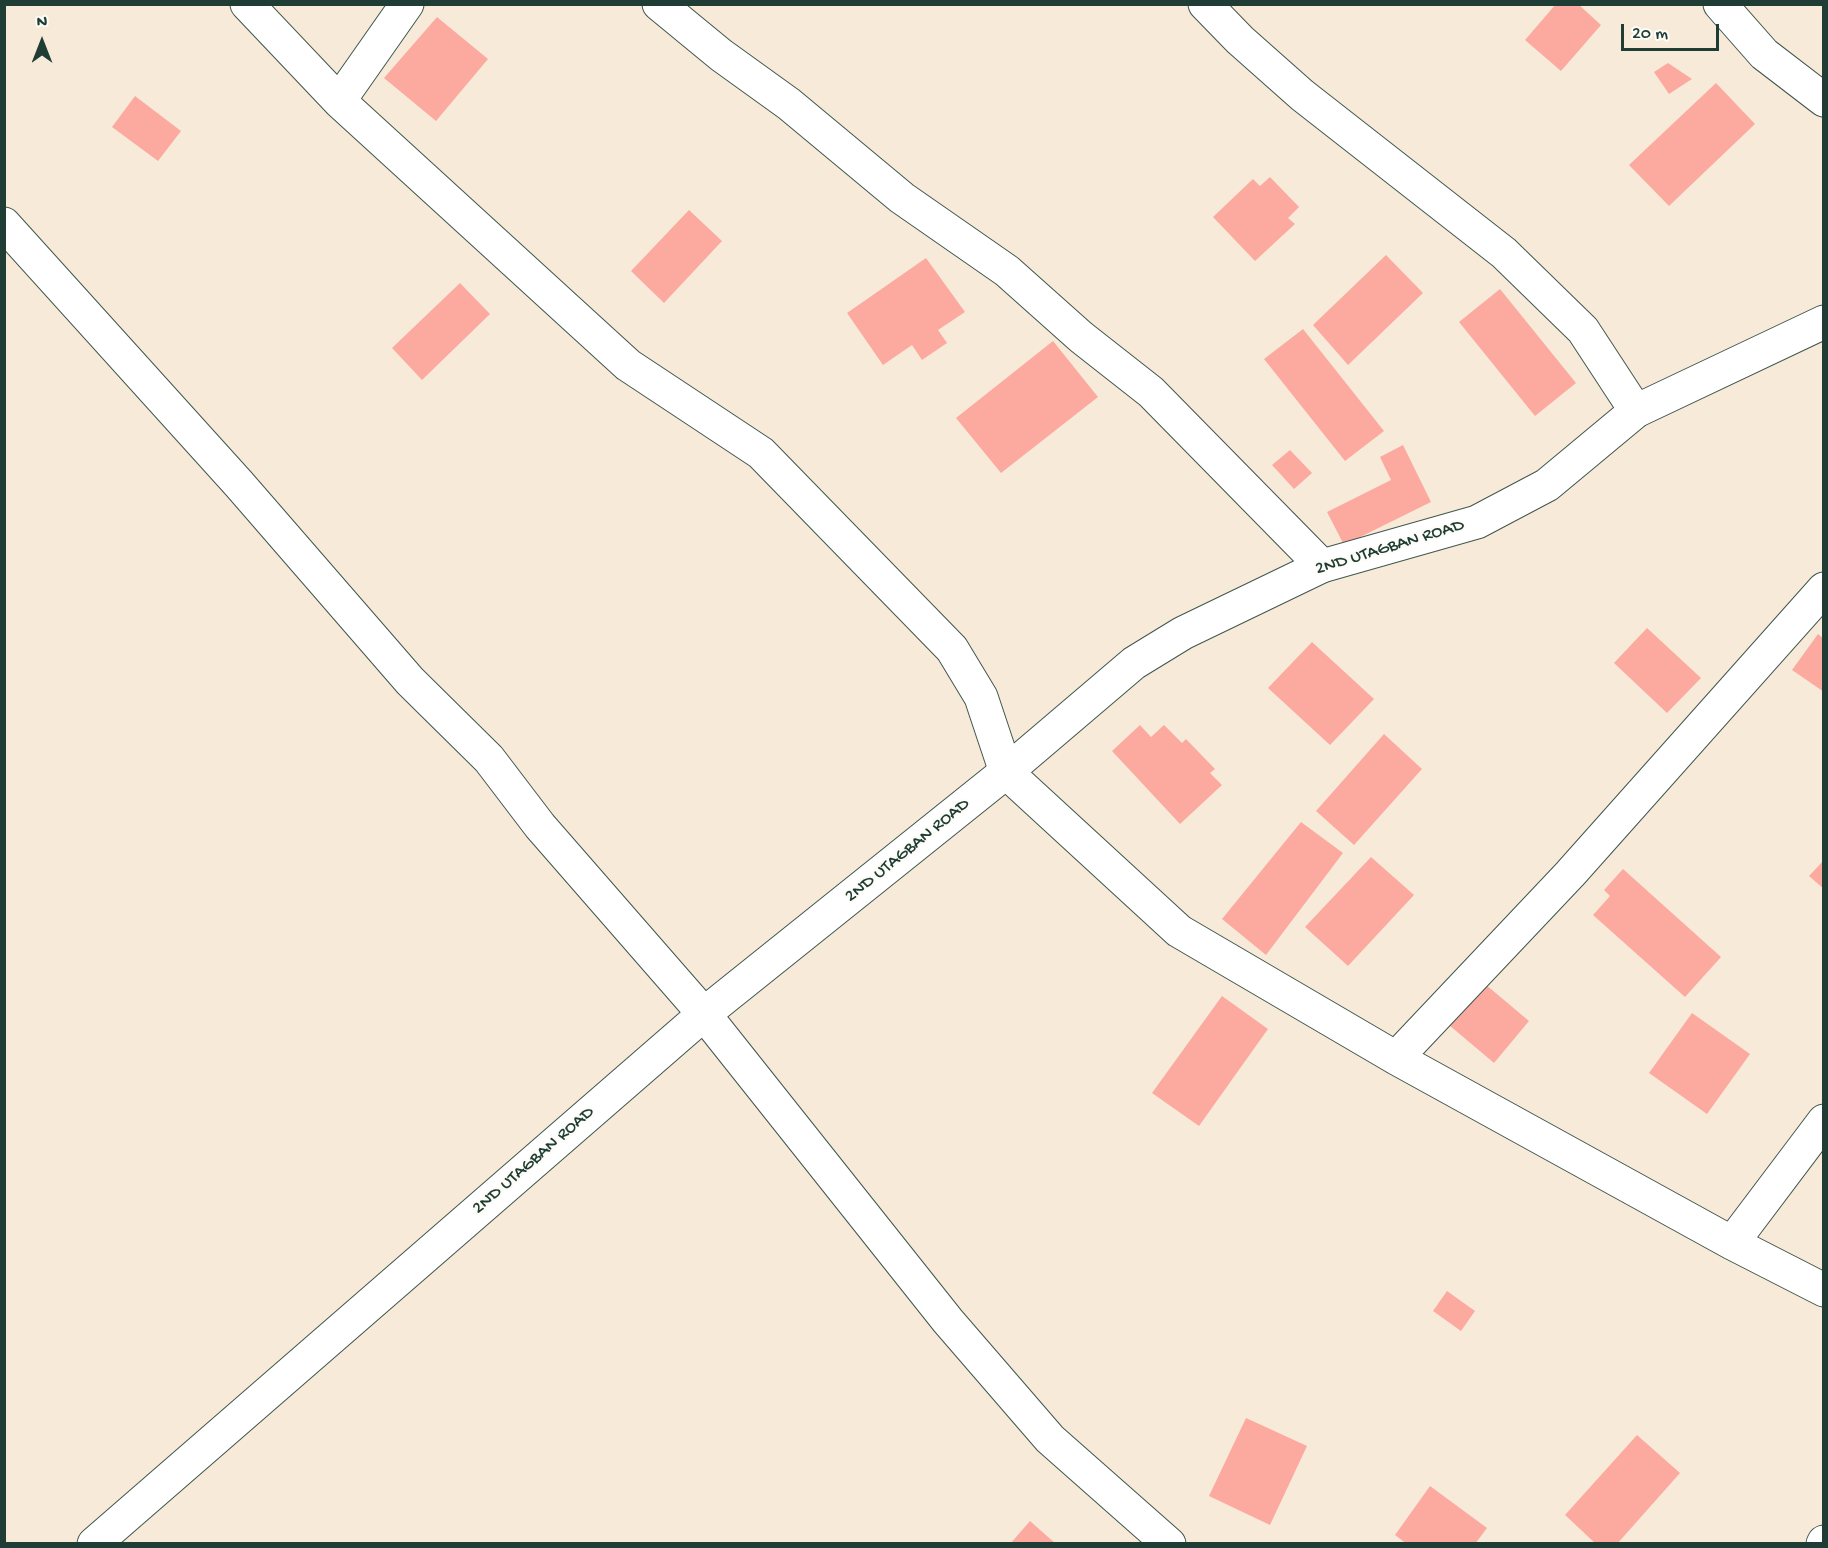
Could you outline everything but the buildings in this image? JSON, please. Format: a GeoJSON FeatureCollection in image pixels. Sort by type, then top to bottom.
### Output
{"type":"FeatureCollection","features":[{"type":"Feature","properties":{"kind":"street"},"geometry":{"type":"LineString","coordinates":[[247,4],[339,101],[628,365],[761,453],[952,649],[981,697],[1006,772],[1179,931],[1396,1058],[1732,1243],[1824,1290]]}},
{"type":"Feature","properties":{"kind":"street"},"geometry":{"type":"LineString","coordinates":[[339,101],[407,4]]}},
{"type":"Feature","properties":{"kind":"street"},"geometry":{"type":"LineString","coordinates":[[659,4],[721,55],[789,104],[902,198],[1007,271],[1082,337],[1151,392],[1322,566]]}},
{"type":"Feature","properties":{"kind":"street"},"geometry":{"type":"LineString","coordinates":[[1205,4],[1240,40],[1302,95],[1504,253],[1583,330],[1636,411]]}},
{"type":"Feature","properties":{"kind":"street"},"geometry":{"type":"LineString","coordinates":[[1720,4],[1764,54],[1824,100]]}},
{"type":"Feature","properties":{"kind":"street"},"geometry":{"type":"LineString","coordinates":[[4,225],[239,484],[410,681],[489,759],[540,826],[704,1014],[948,1320],[1050,1439],[1169,1544]]}},
{"type":"Feature","properties":{"kind":"street","name":"2ND UTAGBAN ROAD"},"geometry":{"type":"LineString","coordinates":[[94,1544],[704,1014],[1006,772],[1134,663],[1183,633],[1322,566],[1477,522],[1547,485],[1636,411],[1824,322]]}},
{"type":"Feature","properties":{"kind":"street"},"geometry":{"type":"LineString","coordinates":[[1396,1058],[1570,874],[1824,589]]}},
{"type":"Feature","properties":{"kind":"street"},"geometry":{"type":"LineString","coordinates":[[1732,1243],[1824,1121]]}}]}
